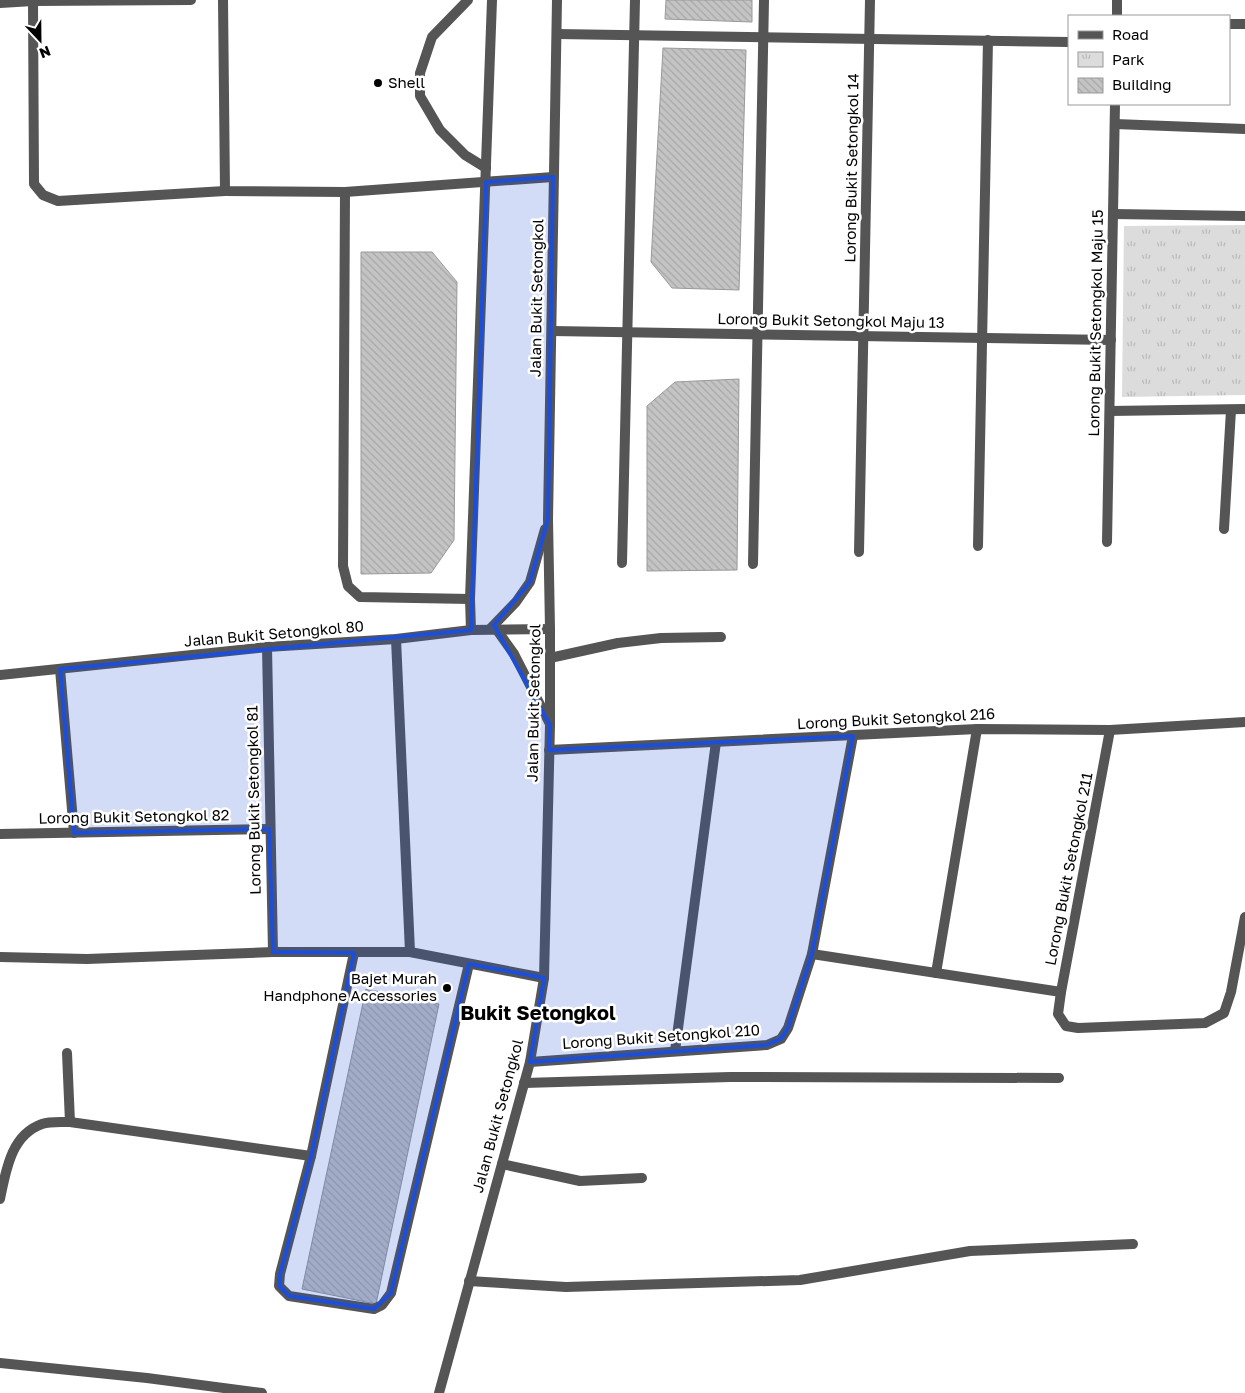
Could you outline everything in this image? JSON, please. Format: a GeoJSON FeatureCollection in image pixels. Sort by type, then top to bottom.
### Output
{"type":"FeatureCollection","features":[{"type":"Feature","properties":{"kind":"street"},"geometry":{"type":"LineString","coordinates":[[0,3],[191,0]]}},
{"type":"Feature","properties":{"kind":"street"},"geometry":{"type":"LineString","coordinates":[[223,0],[225,191]]}},
{"type":"Feature","properties":{"kind":"street"},"geometry":{"type":"LineString","coordinates":[[468,0],[432,36],[420,73],[420,96],[440,130],[465,155],[486,168]]}},
{"type":"Feature","properties":{"kind":"street"},"geometry":{"type":"LineString","coordinates":[[471,630],[470,599],[492,0]]}},
{"type":"Feature","properties":{"kind":"street","name":"Jalan Bukit Setongkol"},"geometry":{"type":"LineString","coordinates":[[439,1393],[530,1062],[544,978],[550,725],[548,519],[557,0]]}},
{"type":"Feature","properties":{"kind":"street"},"geometry":{"type":"LineString","coordinates":[[622,563],[634,0]]}},
{"type":"Feature","properties":{"kind":"street"},"geometry":{"type":"LineString","coordinates":[[754,564],[764,0]]}},
{"type":"Feature","properties":{"kind":"street","name":"Lorong Bukit Setongkol 14"},"geometry":{"type":"LineString","coordinates":[[859,552],[870,0]]}},
{"type":"Feature","properties":{"kind":"street"},"geometry":{"type":"LineString","coordinates":[[1117,0],[1117,15]]}},
{"type":"Feature","properties":{"kind":"street"},"geometry":{"type":"LineString","coordinates":[[33,1],[34,184],[43,195],[58,201],[225,191],[346,192],[554,177]]}},
{"type":"Feature","properties":{"kind":"street"},"geometry":{"type":"LineString","coordinates":[[1230,24],[1245,24]]}},
{"type":"Feature","properties":{"kind":"street"},"geometry":{"type":"LineString","coordinates":[[557,34],[1068,42]]}},
{"type":"Feature","properties":{"kind":"street"},"geometry":{"type":"LineString","coordinates":[[978,546],[988,40]]}},
{"type":"Feature","properties":{"kind":"street","name":"Lorong Bukit Setongkol Maju 15"},"geometry":{"type":"LineString","coordinates":[[1107,542],[1115,105]]}},
{"type":"Feature","properties":{"kind":"street"},"geometry":{"type":"LineString","coordinates":[[1115,124],[1245,129]]}},
{"type":"Feature","properties":{"kind":"street"},"geometry":{"type":"LineString","coordinates":[[346,192],[343,566],[348,586],[360,597],[470,599]]}},
{"type":"Feature","properties":{"kind":"street"},"geometry":{"type":"LineString","coordinates":[[1113,214],[1245,216]]}},
{"type":"Feature","properties":{"kind":"street","name":"Lorong Bukit Setongkol Maju 13"},"geometry":{"type":"LineString","coordinates":[[552,331],[1111,340]]}},
{"type":"Feature","properties":{"kind":"street"},"geometry":{"type":"LineString","coordinates":[[1110,411],[1245,409]]}},
{"type":"Feature","properties":{"kind":"street"},"geometry":{"type":"LineString","coordinates":[[1224,529],[1231,410]]}},
{"type":"Feature","properties":{"kind":"street"},"geometry":{"type":"LineString","coordinates":[[548,519],[530,582],[494,629],[514,654],[550,725]]}},
{"type":"Feature","properties":{"kind":"street","name":"Jalan Bukit Setongkol 80"},"geometry":{"type":"LineString","coordinates":[[0,675],[266,648],[396,639],[471,630],[550,629]]}},
{"type":"Feature","properties":{"kind":"street"},"geometry":{"type":"LineString","coordinates":[[550,658],[618,643],[662,638],[722,637]]}},
{"type":"Feature","properties":{"kind":"street"},"geometry":{"type":"LineString","coordinates":[[396,639],[410,952]]}},
{"type":"Feature","properties":{"kind":"street","name":"Lorong Bukit Setongkol 81"},"geometry":{"type":"LineString","coordinates":[[266,648],[273,952]]}},
{"type":"Feature","properties":{"kind":"street"},"geometry":{"type":"LineString","coordinates":[[60,669],[74,833]]}},
{"type":"Feature","properties":{"kind":"street","name":"Lorong Bukit Setongkol 216"},"geometry":{"type":"LineString","coordinates":[[549,750],[976,729],[1110,730],[1245,722]]}},
{"type":"Feature","properties":{"kind":"street"},"geometry":{"type":"LineString","coordinates":[[936,973],[976,729]]}},
{"type":"Feature","properties":{"kind":"street","name":"Lorong Bukit Setongkol 211"},"geometry":{"type":"LineString","coordinates":[[1110,730],[1061,992],[1058,1014],[1066,1026],[1078,1028],[1205,1023],[1224,1014],[1232,992],[1245,916]]}},
{"type":"Feature","properties":{"kind":"street","name":"Lorong Bukit Setongkol 210"},"geometry":{"type":"LineString","coordinates":[[530,1062],[767,1045],[781,1039],[788,1028],[812,954],[853,736]]}},
{"type":"Feature","properties":{"kind":"street"},"geometry":{"type":"LineString","coordinates":[[675,1051],[716,742]]}},
{"type":"Feature","properties":{"kind":"street","name":"Lorong Bukit Setongkol 82"},"geometry":{"type":"LineString","coordinates":[[0,834],[269,829]]}},
{"type":"Feature","properties":{"kind":"street"},"geometry":{"type":"LineString","coordinates":[[0,958],[87,959],[273,952],[410,952],[544,978]]}},
{"type":"Feature","properties":{"kind":"street"},"geometry":{"type":"LineString","coordinates":[[354,953],[311,1156],[280,1274],[279,1286],[289,1296],[374,1309],[382,1305],[390,1294],[469,964]]}},
{"type":"Feature","properties":{"kind":"street"},"geometry":{"type":"LineString","coordinates":[[812,954],[1061,992]]}},
{"type":"Feature","properties":{"kind":"street"},"geometry":{"type":"LineString","coordinates":[[68,1053],[70,1122]]}},
{"type":"Feature","properties":{"kind":"street"},"geometry":{"type":"LineString","coordinates":[[524,1083],[730,1077],[1059,1078]]}},
{"type":"Feature","properties":{"kind":"street"},"geometry":{"type":"LineString","coordinates":[[0,1199],[13,1149],[27,1131],[44,1124],[70,1122],[311,1156]]}},
{"type":"Feature","properties":{"kind":"street"},"geometry":{"type":"LineString","coordinates":[[502,1164],[580,1181],[642,1178]]}},
{"type":"Feature","properties":{"kind":"street"},"geometry":{"type":"LineString","coordinates":[[469,1281],[566,1287],[800,1280],[970,1251],[1133,1244]]}},
{"type":"Feature","properties":{"kind":"street"},"geometry":{"type":"LineString","coordinates":[[0,1363],[148,1378],[262,1393]]}},
{"type":"Feature","properties":{"kind":"highlighted area"},"geometry":{"type":"Polygon","coordinates":[[[553,177],[548,519],[530,582],[494,625],[550,725],[549,750],[853,736],[812,954],[788,1028],[781,1039],[767,1045],[530,1062],[544,978],[469,964],[391,1293],[374,1309],[289,1296],[279,1286],[280,1274],[311,1156],[354,953],[273,952],[269,829],[74,833],[60,669],[471,630],[486,182],[553,177]]]}},
{"type":"Feature","properties":{"kind":"green space"},"geometry":{"type":"Polygon","coordinates":[[[1245,225],[1245,395],[1122,397],[1124,226],[1245,225]]]}},
{"type":"Feature","properties":{"kind":"building"},"geometry":{"type":"Polygon","coordinates":[[[666,0],[752,0],[752,22],[665,19],[666,0]]]}},
{"type":"Feature","properties":{"kind":"building"},"geometry":{"type":"Polygon","coordinates":[[[663,48],[746,50],[739,290],[672,288],[651,262],[663,48]]]}},
{"type":"Feature","properties":{"kind":"building"},"geometry":{"type":"Polygon","coordinates":[[[361,252],[432,252],[457,282],[454,540],[431,573],[361,574],[361,252]]]}},
{"type":"Feature","properties":{"kind":"building"},"geometry":{"type":"Polygon","coordinates":[[[739,379],[737,570],[647,571],[647,406],[675,382],[739,379]]]}},
{"type":"Feature","properties":{"kind":"building"},"geometry":{"type":"Polygon","coordinates":[[[366,989],[439,1004],[376,1304],[302,1289],[366,989]]]}},
{"type":"Feature","properties":{"kind":"place","name":"Shell"},"geometry":{"type":"Point","coordinates":[378,83]}},
{"type":"Feature","properties":{"kind":"place","name":"Bajet Murah Handphone Accessories"},"geometry":{"type":"Point","coordinates":[447,988]}},
{"type":"Feature","properties":{"kind":"district","name":"Bukit Setongkol"},"geometry":{"type":"Point","coordinates":[538,1013]}}]}
